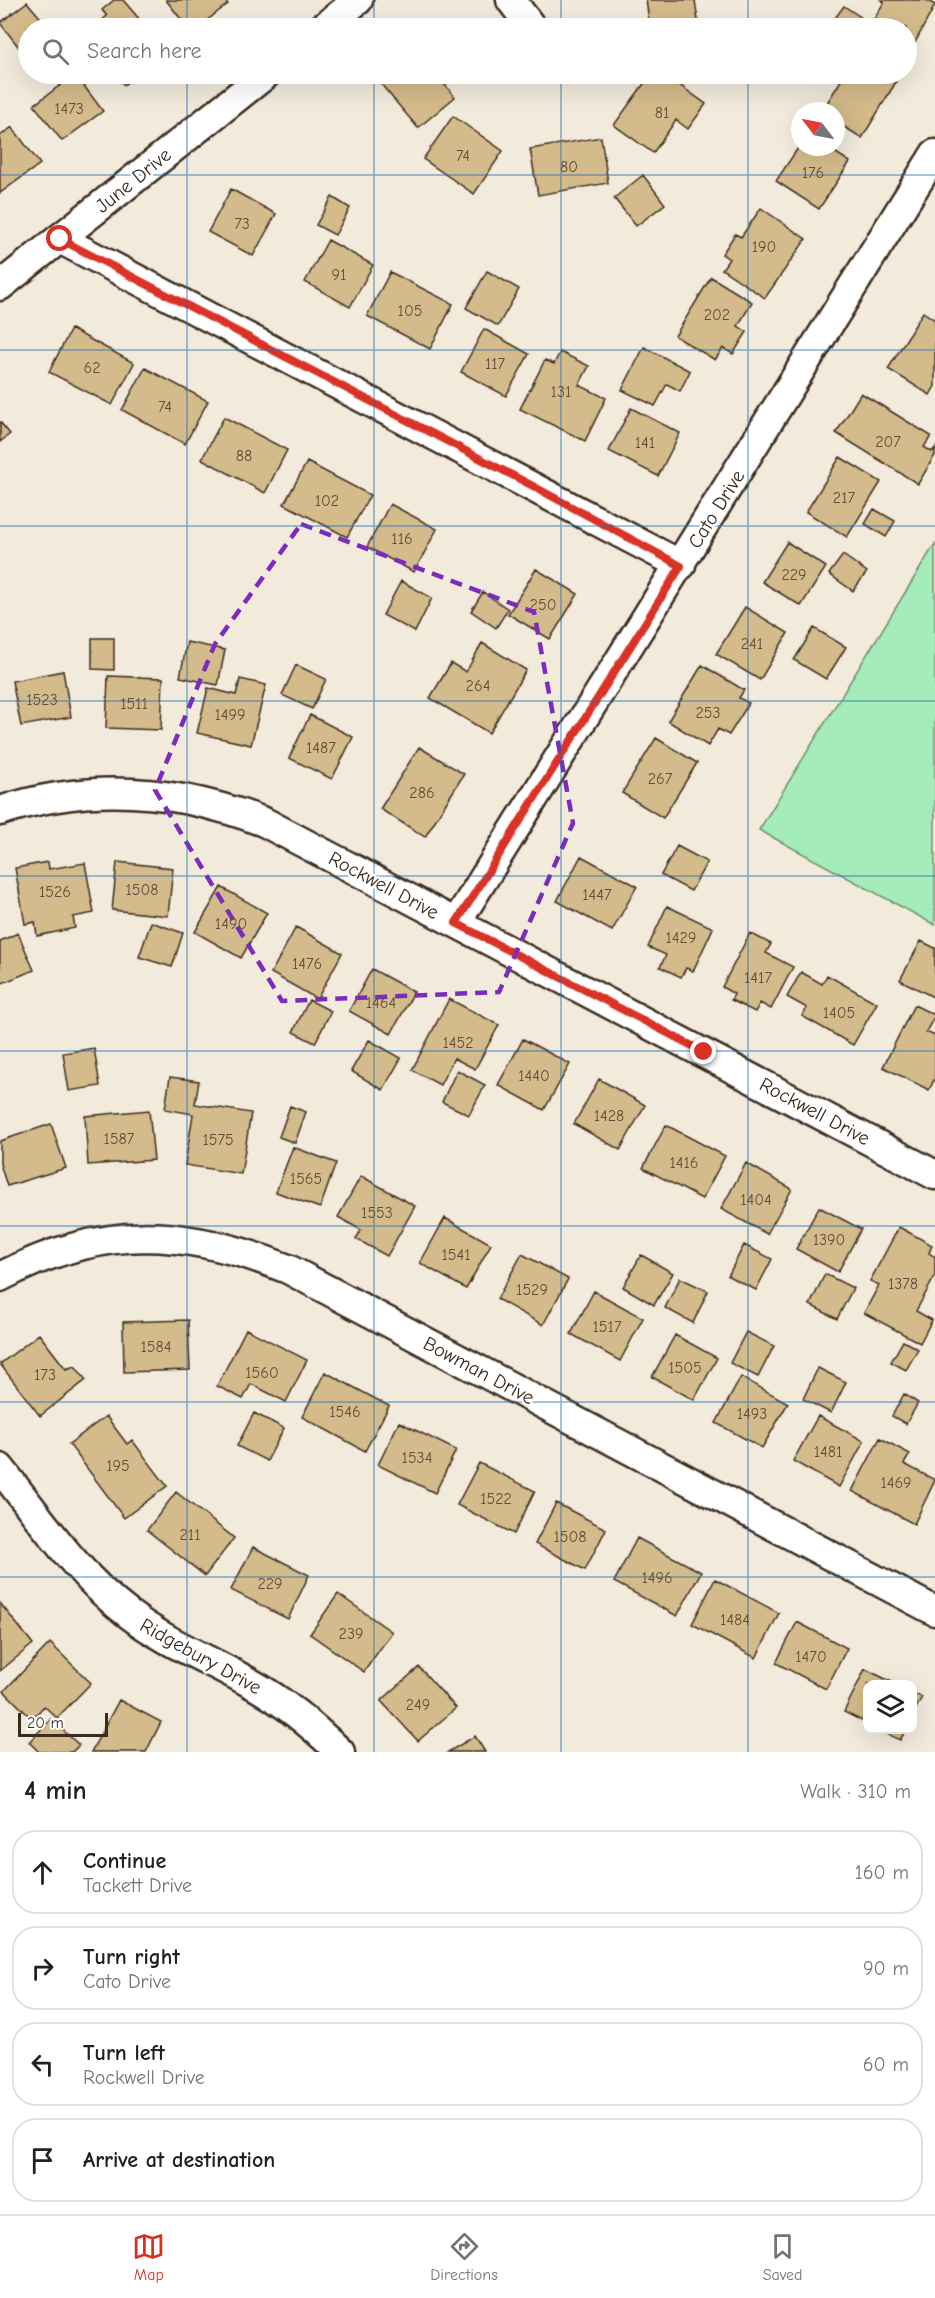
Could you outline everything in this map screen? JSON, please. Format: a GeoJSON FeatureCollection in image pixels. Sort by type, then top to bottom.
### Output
{"type":"FeatureCollection","features":[{"type":"Feature","properties":{"kind":"street"},"geometry":{"type":"LineString","coordinates":[[336,18],[358,0]]}},
{"type":"Feature","properties":{"kind":"street"},"geometry":{"type":"LineString","coordinates":[[510,0],[524,18]]}},
{"type":"Feature","properties":{"kind":"street","name":"June Drive"},"geometry":{"type":"LineString","coordinates":[[0,286],[254,84]]}},
{"type":"Feature","properties":{"kind":"street","name":"Cato Drive"},"geometry":{"type":"LineString","coordinates":[[456,923],[681,566],[935,154]]}},
{"type":"Feature","properties":{"kind":"street"},"geometry":{"type":"LineString","coordinates":[[60,239],[521,479],[681,566]]}},
{"type":"Feature","properties":{"kind":"street","name":"Rockwell Drive"},"geometry":{"type":"LineString","coordinates":[[0,811],[60,796],[105,792],[151,793],[196,800],[264,822],[935,1175]]}},
{"type":"Feature","properties":{"kind":"street","name":"Bowman Drive"},"geometry":{"type":"LineString","coordinates":[[0,1276],[28,1262],[69,1247],[108,1239],[153,1236],[197,1240],[241,1251],[288,1269],[935,1611]]}},
{"type":"Feature","properties":{"kind":"street","name":"Ridgebury Drive"},"geometry":{"type":"LineString","coordinates":[[0,1468],[90,1580],[129,1615],[157,1634],[279,1700],[314,1727],[340,1752]]}},
{"type":"Feature","properties":{"kind":"highlighted area"},"geometry":{"type":"Polygon","coordinates":[[[301,524],[534,612],[573,823],[499,992],[282,1001],[155,790],[215,644],[301,524]]]}},
{"type":"Feature","properties":{"kind":"green space"},"geometry":{"type":"Polygon","coordinates":[[[935,544],[935,925],[759,830],[935,544]]]}},
{"type":"Feature","properties":{"kind":"building"},"geometry":{"type":"Polygon","coordinates":[[[114,0],[123,0],[138,18],[105,18],[107,16],[102,10],[114,0]]]}},
{"type":"Feature","properties":{"kind":"building"},"geometry":{"type":"Polygon","coordinates":[[[166,0],[224,0],[228,4],[210,18],[180,18],[166,0]]]}},
{"type":"Feature","properties":{"kind":"building"},"geometry":{"type":"Polygon","coordinates":[[[646,0],[695,0],[698,18],[649,18],[646,0]]]}},
{"type":"Feature","properties":{"kind":"building"},"geometry":{"type":"Polygon","coordinates":[[[881,0],[926,0],[935,5],[917,39],[917,18],[875,18],[884,2],[881,0]]]}},
{"type":"Feature","properties":{"kind":"building"},"geometry":{"type":"Polygon","coordinates":[[[27,2],[41,18],[18,18],[18,46],[0,23],[27,2]]]}},
{"type":"Feature","properties":{"kind":"building"},"geometry":{"type":"Polygon","coordinates":[[[844,6],[862,18],[835,18],[844,6]]]}},
{"type":"Feature","properties":{"kind":"building"},"geometry":{"type":"Polygon","coordinates":[[[62,84],[83,84],[103,111],[62,141],[34,105],[62,84]]]}},
{"type":"Feature","properties":{"kind":"building"},"geometry":{"type":"Polygon","coordinates":[[[381,84],[444,84],[455,97],[418,128],[381,84]]]}},
{"type":"Feature","properties":{"kind":"building"},"geometry":{"type":"Polygon","coordinates":[[[644,84],[678,84],[706,104],[688,129],[676,120],[653,153],[614,125],[644,84]]]}},
{"type":"Feature","properties":{"kind":"building"},"geometry":{"type":"Polygon","coordinates":[[[839,84],[895,84],[862,138],[845,128],[845,102],[828,102],[839,84]]]}},
{"type":"Feature","properties":{"kind":"building"},"geometry":{"type":"Polygon","coordinates":[[[453,116],[503,151],[474,194],[423,159],[453,116]]]}},
{"type":"Feature","properties":{"kind":"building"},"geometry":{"type":"Polygon","coordinates":[[[12,127],[40,164],[0,193],[0,136],[12,127]]]}},
{"type":"Feature","properties":{"kind":"building"},"geometry":{"type":"Polygon","coordinates":[[[601,137],[608,183],[538,195],[530,149],[601,137]]]}},
{"type":"Feature","properties":{"kind":"building"},"geometry":{"type":"Polygon","coordinates":[[[793,156],[841,156],[850,162],[819,209],[776,181],[793,156]]]}},
{"type":"Feature","properties":{"kind":"building"},"geometry":{"type":"Polygon","coordinates":[[[643,175],[665,204],[636,226],[614,198],[643,175]]]}},
{"type":"Feature","properties":{"kind":"building"},"geometry":{"type":"Polygon","coordinates":[[[231,189],[276,214],[253,256],[208,232],[231,189]]]}},
{"type":"Feature","properties":{"kind":"building"},"geometry":{"type":"Polygon","coordinates":[[[332,197],[350,208],[335,235],[316,225],[332,197]]]}},
{"type":"Feature","properties":{"kind":"building"},"geometry":{"type":"Polygon","coordinates":[[[761,208],[806,239],[765,298],[722,269],[729,259],[722,254],[735,234],[741,237],[761,208]]]}},
{"type":"Feature","properties":{"kind":"building"},"geometry":{"type":"Polygon","coordinates":[[[328,240],[373,265],[350,307],[305,282],[328,240]]]}},
{"type":"Feature","properties":{"kind":"building"},"geometry":{"type":"Polygon","coordinates":[[[487,271],[519,289],[498,326],[466,308],[487,271]]]}},
{"type":"Feature","properties":{"kind":"building"},"geometry":{"type":"Polygon","coordinates":[[[390,272],[453,304],[430,349],[367,316],[390,272]]]}},
{"type":"Feature","properties":{"kind":"building"},"geometry":{"type":"Polygon","coordinates":[[[711,277],[752,302],[738,326],[747,332],[733,354],[723,348],[715,360],[675,336],[711,277]]]}},
{"type":"Feature","properties":{"kind":"building"},"geometry":{"type":"Polygon","coordinates":[[[923,312],[935,320],[935,386],[930,395],[888,369],[923,312]]]}},
{"type":"Feature","properties":{"kind":"building"},"geometry":{"type":"Polygon","coordinates":[[[71,329],[134,363],[112,405],[49,372],[71,329]]]}},
{"type":"Feature","properties":{"kind":"building"},"geometry":{"type":"Polygon","coordinates":[[[484,329],[529,354],[506,396],[461,372],[484,329]]]}},
{"type":"Feature","properties":{"kind":"building"},"geometry":{"type":"Polygon","coordinates":[[[644,347],[690,371],[680,391],[667,384],[655,406],[622,390],[644,347]]]}},
{"type":"Feature","properties":{"kind":"building"},"geometry":{"type":"Polygon","coordinates":[[[560,352],[589,366],[579,385],[606,398],[585,441],[520,409],[545,360],[554,364],[560,352]]]}},
{"type":"Feature","properties":{"kind":"building"},"geometry":{"type":"Polygon","coordinates":[[[145,368],[208,401],[185,444],[122,410],[145,368]]]}},
{"type":"Feature","properties":{"kind":"building"},"geometry":{"type":"Polygon","coordinates":[[[861,393],[931,436],[924,447],[932,452],[935,448],[935,455],[918,484],[836,433],[861,393]]]}},
{"type":"Feature","properties":{"kind":"building"},"geometry":{"type":"Polygon","coordinates":[[[631,408],[680,433],[658,476],[609,451],[631,408]]]}},
{"type":"Feature","properties":{"kind":"building"},"geometry":{"type":"Polygon","coordinates":[[[224,417],[287,450],[265,493],[202,459],[224,417]]]}},
{"type":"Feature","properties":{"kind":"building"},"geometry":{"type":"Polygon","coordinates":[[[0,422],[10,434],[0,442],[0,422]]]}},
{"type":"Feature","properties":{"kind":"building"},"geometry":{"type":"Polygon","coordinates":[[[840,457],[881,482],[847,537],[806,512],[840,457]]]}},
{"type":"Feature","properties":{"kind":"building"},"geometry":{"type":"Polygon","coordinates":[[[307,462],[370,495],[347,537],[284,504],[307,462]]]}},
{"type":"Feature","properties":{"kind":"building"},"geometry":{"type":"Polygon","coordinates":[[[390,504],[437,529],[414,572],[367,547],[390,504]]]}},
{"type":"Feature","properties":{"kind":"building"},"geometry":{"type":"Polygon","coordinates":[[[874,509],[895,521],[886,537],[865,524],[874,509]]]}},
{"type":"Feature","properties":{"kind":"building"},"geometry":{"type":"Polygon","coordinates":[[[787,542],[826,567],[801,606],[762,582],[787,542]]]}},
{"type":"Feature","properties":{"kind":"building"},"geometry":{"type":"Polygon","coordinates":[[[843,555],[867,572],[853,591],[829,574],[843,555]]]}},
{"type":"Feature","properties":{"kind":"building"},"geometry":{"type":"Polygon","coordinates":[[[536,569],[578,594],[550,639],[508,614],[536,569]]]}},
{"type":"Feature","properties":{"kind":"building"},"geometry":{"type":"Polygon","coordinates":[[[401,581],[432,598],[415,632],[383,615],[401,581]]]}},
{"type":"Feature","properties":{"kind":"building"},"geometry":{"type":"Polygon","coordinates":[[[483,592],[508,609],[496,628],[471,611],[483,592]]]}},
{"type":"Feature","properties":{"kind":"building"},"geometry":{"type":"Polygon","coordinates":[[[745,607],[788,633],[760,680],[716,654],[745,607]]]}},
{"type":"Feature","properties":{"kind":"building"},"geometry":{"type":"Polygon","coordinates":[[[814,628],[846,647],[826,679],[794,660],[814,628]]]}},
{"type":"Feature","properties":{"kind":"building"},"geometry":{"type":"Polygon","coordinates":[[[92,638],[114,638],[114,670],[92,669],[92,638]]]}},
{"type":"Feature","properties":{"kind":"building"},"geometry":{"type":"Polygon","coordinates":[[[187,642],[225,650],[218,685],[180,677],[187,642]]]}},
{"type":"Feature","properties":{"kind":"building"},"geometry":{"type":"Polygon","coordinates":[[[482,643],[526,670],[489,733],[430,698],[451,663],[466,672],[482,643]]]}},
{"type":"Feature","properties":{"kind":"building"},"geometry":{"type":"Polygon","coordinates":[[[296,665],[326,679],[312,709],[282,695],[296,665]]]}},
{"type":"Feature","properties":{"kind":"building"},"geometry":{"type":"Polygon","coordinates":[[[702,665],[744,690],[739,698],[749,703],[729,735],[718,729],[708,746],[668,721],[702,665]]]}},
{"type":"Feature","properties":{"kind":"building"},"geometry":{"type":"Polygon","coordinates":[[[63,671],[71,717],[21,726],[12,681],[63,671]]]}},
{"type":"Feature","properties":{"kind":"building"},"geometry":{"type":"Polygon","coordinates":[[[108,676],[163,678],[161,730],[106,728],[108,676]]]}},
{"type":"Feature","properties":{"kind":"building"},"geometry":{"type":"Polygon","coordinates":[[[240,679],[266,685],[251,745],[197,733],[208,688],[236,695],[240,679]]]}},
{"type":"Feature","properties":{"kind":"building"},"geometry":{"type":"Polygon","coordinates":[[[310,715],[353,737],[332,779],[289,758],[310,715]]]}},
{"type":"Feature","properties":{"kind":"building"},"geometry":{"type":"Polygon","coordinates":[[[656,738],[697,763],[663,818],[622,793],[656,738]]]}},
{"type":"Feature","properties":{"kind":"building"},"geometry":{"type":"Polygon","coordinates":[[[419,747],[464,774],[425,837],[380,809],[419,747]]]}},
{"type":"Feature","properties":{"kind":"building"},"geometry":{"type":"Polygon","coordinates":[[[677,846],[707,862],[691,891],[661,875],[677,846]]]}},
{"type":"Feature","properties":{"kind":"building"},"geometry":{"type":"Polygon","coordinates":[[[581,856],[637,886],[612,931],[557,901],[581,856]]]}},
{"type":"Feature","properties":{"kind":"building"},"geometry":{"type":"Polygon","coordinates":[[[48,862],[49,869],[85,863],[94,913],[73,917],[75,928],[37,936],[35,922],[25,924],[15,868],[48,862]]]}},
{"type":"Feature","properties":{"kind":"building"},"geometry":{"type":"Polygon","coordinates":[[[117,862],[173,868],[168,916],[112,910],[117,862]]]}},
{"type":"Feature","properties":{"kind":"building"},"geometry":{"type":"Polygon","coordinates":[[[221,887],[267,913],[241,958],[195,932],[221,887]]]}},
{"type":"Feature","properties":{"kind":"building"},"geometry":{"type":"Polygon","coordinates":[[[667,906],[713,928],[693,971],[686,968],[681,977],[660,967],[666,955],[648,947],[667,906]]]}},
{"type":"Feature","properties":{"kind":"building"},"geometry":{"type":"Polygon","coordinates":[[[151,922],[183,933],[172,967],[139,957],[151,922]]]}},
{"type":"Feature","properties":{"kind":"building"},"geometry":{"type":"Polygon","coordinates":[[[296,927],[342,953],[317,999],[271,973],[296,927]]]}},
{"type":"Feature","properties":{"kind":"building"},"geometry":{"type":"Polygon","coordinates":[[[18,933],[34,970],[0,984],[0,941],[18,933]]]}},
{"type":"Feature","properties":{"kind":"building"},"geometry":{"type":"Polygon","coordinates":[[[750,933],[771,944],[766,953],[793,967],[771,1009],[760,1003],[755,1012],[731,1000],[734,994],[722,987],[750,933]]]}},
{"type":"Feature","properties":{"kind":"building"},"geometry":{"type":"Polygon","coordinates":[[[921,941],[935,948],[935,998],[900,980],[921,941]]]}},
{"type":"Feature","properties":{"kind":"building"},"geometry":{"type":"Polygon","coordinates":[[[372,969],[414,992],[391,1034],[349,1011],[372,969]]]}},
{"type":"Feature","properties":{"kind":"building"},"geometry":{"type":"Polygon","coordinates":[[[801,972],[822,984],[827,975],[877,1003],[853,1045],[802,1016],[807,1008],[787,997],[801,972]]]}},
{"type":"Feature","properties":{"kind":"building"},"geometry":{"type":"Polygon","coordinates":[[[449,999],[499,1025],[475,1069],[454,1058],[440,1085],[412,1070],[449,999]]]}},
{"type":"Feature","properties":{"kind":"building"},"geometry":{"type":"Polygon","coordinates":[[[309,1000],[331,1011],[315,1043],[293,1032],[309,1000]]]}},
{"type":"Feature","properties":{"kind":"building"},"geometry":{"type":"Polygon","coordinates":[[[914,1005],[935,1015],[926,1032],[935,1036],[935,1078],[929,1090],[883,1067],[914,1005]]]}},
{"type":"Feature","properties":{"kind":"building"},"geometry":{"type":"Polygon","coordinates":[[[523,1039],[570,1064],[544,1110],[498,1085],[523,1039]]]}},
{"type":"Feature","properties":{"kind":"building"},"geometry":{"type":"Polygon","coordinates":[[[369,1040],[401,1058],[383,1090],[351,1071],[369,1040]]]}},
{"type":"Feature","properties":{"kind":"building"},"geometry":{"type":"Polygon","coordinates":[[[94,1048],[100,1086],[69,1091],[63,1053],[94,1048]]]}},
{"type":"Feature","properties":{"kind":"building"},"geometry":{"type":"Polygon","coordinates":[[[457,1070],[485,1085],[469,1115],[442,1102],[457,1070]]]}},
{"type":"Feature","properties":{"kind":"building"},"geometry":{"type":"Polygon","coordinates":[[[170,1077],[199,1081],[195,1104],[251,1113],[241,1174],[185,1165],[193,1114],[165,1109],[170,1077]]]}},
{"type":"Feature","properties":{"kind":"building"},"geometry":{"type":"Polygon","coordinates":[[[599,1079],[645,1105],[620,1150],[574,1124],[599,1079]]]}},
{"type":"Feature","properties":{"kind":"building"},"geometry":{"type":"Polygon","coordinates":[[[290,1106],[306,1112],[295,1143],[279,1137],[290,1106]]]}},
{"type":"Feature","properties":{"kind":"building"},"geometry":{"type":"Polygon","coordinates":[[[149,1110],[154,1160],[88,1165],[85,1116],[149,1110]]]}},
{"type":"Feature","properties":{"kind":"building"},"geometry":{"type":"Polygon","coordinates":[[[51,1124],[66,1168],[7,1186],[0,1164],[0,1141],[51,1124]]]}},
{"type":"Feature","properties":{"kind":"building"},"geometry":{"type":"Polygon","coordinates":[[[666,1125],[725,1156],[702,1199],[643,1168],[666,1125]]]}},
{"type":"Feature","properties":{"kind":"building"},"geometry":{"type":"Polygon","coordinates":[[[293,1147],[336,1163],[320,1208],[276,1192],[293,1147]]]}},
{"type":"Feature","properties":{"kind":"building"},"geometry":{"type":"Polygon","coordinates":[[[746,1163],[792,1189],[767,1234],[721,1209],[746,1163]]]}},
{"type":"Feature","properties":{"kind":"building"},"geometry":{"type":"Polygon","coordinates":[[[361,1176],[415,1206],[387,1256],[356,1239],[361,1230],[338,1217],[361,1176]]]}},
{"type":"Feature","properties":{"kind":"building"},"geometry":{"type":"Polygon","coordinates":[[[819,1207],[861,1229],[838,1272],[796,1249],[819,1207]]]}},
{"type":"Feature","properties":{"kind":"building"},"geometry":{"type":"Polygon","coordinates":[[[445,1218],[491,1244],[466,1289],[420,1263],[445,1218]]]}},
{"type":"Feature","properties":{"kind":"building"},"geometry":{"type":"Polygon","coordinates":[[[899,1227],[932,1245],[929,1253],[935,1257],[935,1276],[916,1311],[932,1320],[920,1343],[864,1313],[879,1285],[870,1281],[899,1227]]]}},
{"type":"Feature","properties":{"kind":"building"},"geometry":{"type":"Polygon","coordinates":[[[744,1245],[772,1259],[756,1290],[728,1276],[744,1245]]]}},
{"type":"Feature","properties":{"kind":"building"},"geometry":{"type":"Polygon","coordinates":[[[522,1254],[568,1279],[543,1325],[497,1299],[522,1254]]]}},
{"type":"Feature","properties":{"kind":"building"},"geometry":{"type":"Polygon","coordinates":[[[641,1255],[673,1273],[654,1305],[623,1287],[641,1255]]]}},
{"type":"Feature","properties":{"kind":"building"},"geometry":{"type":"Polygon","coordinates":[[[825,1274],[853,1288],[837,1319],[810,1305],[825,1274]]]}},
{"type":"Feature","properties":{"kind":"building"},"geometry":{"type":"Polygon","coordinates":[[[680,1278],[708,1291],[693,1323],[665,1308],[680,1278]]]}},
{"type":"Feature","properties":{"kind":"building"},"geometry":{"type":"Polygon","coordinates":[[[594,1291],[643,1318],[620,1361],[571,1334],[594,1291]]]}},
{"type":"Feature","properties":{"kind":"building"},"geometry":{"type":"Polygon","coordinates":[[[188,1320],[190,1370],[124,1372],[123,1322],[188,1320]]]}},
{"type":"Feature","properties":{"kind":"building"},"geometry":{"type":"Polygon","coordinates":[[[246,1329],[307,1360],[286,1402],[251,1384],[243,1399],[217,1386],[246,1329]]]}},
{"type":"Feature","properties":{"kind":"building"},"geometry":{"type":"Polygon","coordinates":[[[746,1332],[774,1346],[758,1377],[730,1363],[746,1332]]]}},
{"type":"Feature","properties":{"kind":"building"},"geometry":{"type":"Polygon","coordinates":[[[39,1334],[66,1369],[75,1366],[86,1380],[40,1416],[0,1364],[39,1334]]]}},
{"type":"Feature","properties":{"kind":"building"},"geometry":{"type":"Polygon","coordinates":[[[675,1335],[717,1358],[694,1400],[652,1377],[675,1335]]]}},
{"type":"Feature","properties":{"kind":"building"},"geometry":{"type":"Polygon","coordinates":[[[903,1341],[918,1349],[906,1370],[891,1362],[903,1341]]]}},
{"type":"Feature","properties":{"kind":"building"},"geometry":{"type":"Polygon","coordinates":[[[818,1368],[846,1382],[831,1413],[803,1399],[818,1368]]]}},
{"type":"Feature","properties":{"kind":"building"},"geometry":{"type":"Polygon","coordinates":[[[325,1372],[389,1406],[365,1451],[302,1417],[325,1372]]]}},
{"type":"Feature","properties":{"kind":"building"},"geometry":{"type":"Polygon","coordinates":[[[741,1377],[788,1403],[762,1448],[716,1423],[741,1377]]]}},
{"type":"Feature","properties":{"kind":"building"},"geometry":{"type":"Polygon","coordinates":[[[904,1394],[918,1403],[906,1424],[892,1416],[904,1394]]]}},
{"type":"Feature","properties":{"kind":"building"},"geometry":{"type":"Polygon","coordinates":[[[254,1413],[284,1428],[267,1461],[237,1446],[254,1413]]]}},
{"type":"Feature","properties":{"kind":"building"},"geometry":{"type":"Polygon","coordinates":[[[106,1416],[127,1444],[132,1440],[167,1486],[124,1518],[69,1444],[106,1416]]]}},
{"type":"Feature","properties":{"kind":"building"},"geometry":{"type":"Polygon","coordinates":[[[818,1416],[864,1441],[839,1487],[793,1461],[818,1416]]]}},
{"type":"Feature","properties":{"kind":"building"},"geometry":{"type":"Polygon","coordinates":[[[399,1422],[456,1450],[435,1493],[378,1465],[399,1422]]]}},
{"type":"Feature","properties":{"kind":"building"},"geometry":{"type":"Polygon","coordinates":[[[880,1438],[910,1454],[904,1464],[935,1480],[914,1524],[852,1491],[880,1438]]]}},
{"type":"Feature","properties":{"kind":"building"},"geometry":{"type":"Polygon","coordinates":[[[479,1463],[535,1491],[514,1534],[457,1505],[479,1463]]]}},
{"type":"Feature","properties":{"kind":"building"},"geometry":{"type":"Polygon","coordinates":[[[176,1492],[234,1538],[205,1576],[147,1530],[176,1492]]]}},
{"type":"Feature","properties":{"kind":"building"},"geometry":{"type":"Polygon","coordinates":[[[556,1503],[606,1529],[585,1570],[535,1544],[556,1503]]]}},
{"type":"Feature","properties":{"kind":"building"},"geometry":{"type":"Polygon","coordinates":[[[637,1538],[701,1572],[677,1616],[614,1582],[637,1538]]]}},
{"type":"Feature","properties":{"kind":"building"},"geometry":{"type":"Polygon","coordinates":[[[253,1547],[309,1575],[288,1619],[231,1590],[253,1547]]]}},
{"type":"Feature","properties":{"kind":"building"},"geometry":{"type":"Polygon","coordinates":[[[715,1579],[779,1613],[756,1658],[692,1624],[715,1579]]]}},
{"type":"Feature","properties":{"kind":"building"},"geometry":{"type":"Polygon","coordinates":[[[338,1594],[392,1632],[364,1672],[310,1634],[338,1594]]]}},
{"type":"Feature","properties":{"kind":"building"},"geometry":{"type":"Polygon","coordinates":[[[0,1603],[33,1644],[0,1671],[0,1603]]]}},
{"type":"Feature","properties":{"kind":"building"},"geometry":{"type":"Polygon","coordinates":[[[797,1622],[847,1648],[826,1689],[776,1663],[797,1622]]]}},
{"type":"Feature","properties":{"kind":"building"},"geometry":{"type":"Polygon","coordinates":[[[50,1643],[91,1683],[57,1718],[44,1706],[32,1719],[4,1691],[50,1643]]]}},
{"type":"Feature","properties":{"kind":"building"},"geometry":{"type":"Polygon","coordinates":[[[419,1667],[456,1708],[418,1741],[381,1701],[419,1667]]]}},
{"type":"Feature","properties":{"kind":"building"},"geometry":{"type":"Polygon","coordinates":[[[865,1669],[888,1680],[863,1680],[863,1722],[844,1712],[865,1669]]]}},
{"type":"Feature","properties":{"kind":"building"},"geometry":{"type":"Polygon","coordinates":[[[917,1695],[922,1697],[917,1706],[917,1695]]]}},
{"type":"Feature","properties":{"kind":"building"},"geometry":{"type":"Polygon","coordinates":[[[119,1700],[161,1722],[146,1752],[91,1752],[119,1700]]]}},
{"type":"Feature","properties":{"kind":"building"},"geometry":{"type":"Polygon","coordinates":[[[51,1719],[79,1745],[72,1752],[39,1752],[29,1742],[51,1719]]]}},
{"type":"Feature","properties":{"kind":"building"},"geometry":{"type":"Polygon","coordinates":[[[887,1734],[904,1734],[900,1740],[887,1734]]]}},
{"type":"Feature","properties":{"kind":"building"},"geometry":{"type":"Polygon","coordinates":[[[475,1736],[485,1752],[448,1752],[475,1736]]]}},
{"type":"Feature","properties":{"kind":"route"},"geometry":{"type":"LineString","coordinates":[[60,239],[681,566],[456,923],[704,1052]]}}]}
